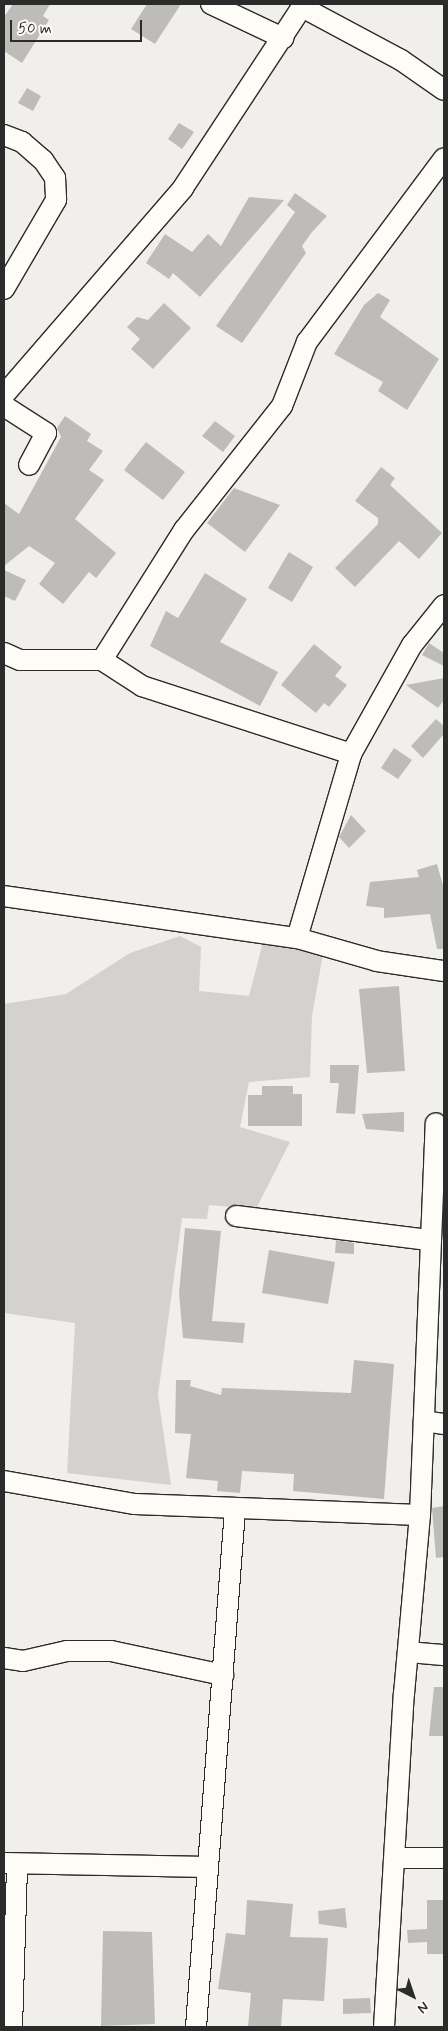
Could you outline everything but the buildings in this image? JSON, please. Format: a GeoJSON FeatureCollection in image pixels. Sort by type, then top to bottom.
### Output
{"type":"FeatureCollection","features":[{"type":"Feature","properties":{"kind":"street"},"geometry":{"type":"LineString","coordinates":[[211,4],[283,38]]}},
{"type":"Feature","properties":{"kind":"street"},"geometry":{"type":"LineString","coordinates":[[4,395],[183,188],[303,6],[401,60],[444,90]]}},
{"type":"Feature","properties":{"kind":"street"},"geometry":{"type":"LineString","coordinates":[[4,135],[22,142],[43,160],[55,178],[56,200],[4,289]]}},
{"type":"Feature","properties":{"kind":"street"},"geometry":{"type":"LineString","coordinates":[[102,660],[184,530],[282,406],[307,342],[444,158]]}},
{"type":"Feature","properties":{"kind":"street"},"geometry":{"type":"LineString","coordinates":[[4,406],[46,433],[29,465]]}},
{"type":"Feature","properties":{"kind":"street"},"geometry":{"type":"LineString","coordinates":[[297,938],[351,754],[412,644],[444,605]]}},
{"type":"Feature","properties":{"kind":"street"},"geometry":{"type":"LineString","coordinates":[[4,653],[20,660],[102,660],[142,686],[351,754]]}},
{"type":"Feature","properties":{"kind":"street"},"geometry":{"type":"LineString","coordinates":[[4,896],[297,938],[377,961],[444,971]]}},
{"type":"Feature","properties":{"kind":"street"},"geometry":{"type":"LineString","coordinates":[[384,2027],[408,1652],[420,1515],[424,1421],[436,1294],[434,1234],[436,1122]]}},
{"type":"Feature","properties":{"kind":"street"},"geometry":{"type":"LineString","coordinates":[[236,1216],[434,1234]]}},
{"type":"Feature","properties":{"kind":"street"},"geometry":{"type":"LineString","coordinates":[[424,1421],[444,1424]]}},
{"type":"Feature","properties":{"kind":"street"},"geometry":{"type":"LineString","coordinates":[[4,1482],[135,1504],[235,1510],[420,1515]]}},
{"type":"Feature","properties":{"kind":"street"},"geometry":{"type":"LineString","coordinates":[[196,2027],[235,1510]]}},
{"type":"Feature","properties":{"kind":"street"},"geometry":{"type":"LineString","coordinates":[[4,1658],[23,1661],[67,1650],[111,1651],[222,1675]]}},
{"type":"Feature","properties":{"kind":"street"},"geometry":{"type":"LineString","coordinates":[[408,1652],[444,1655]]}},
{"type":"Feature","properties":{"kind":"street"},"geometry":{"type":"LineString","coordinates":[[396,1858],[444,1858]]}},
{"type":"Feature","properties":{"kind":"street"},"geometry":{"type":"LineString","coordinates":[[12,2027],[10,1863],[208,1867]]}},
{"type":"Feature","properties":{"kind":"shaded area"},"geometry":{"type":"Polygon","coordinates":[[[180,936],[201,947],[199,991],[249,996],[263,942],[323,954],[312,1016],[310,1077],[249,1082],[240,1127],[290,1142],[256,1209],[209,1205],[207,1219],[182,1218],[158,1395],[171,1485],[67,1473],[75,1323],[4,1313],[4,1004],[66,994],[130,953],[180,936]]]}}]}
